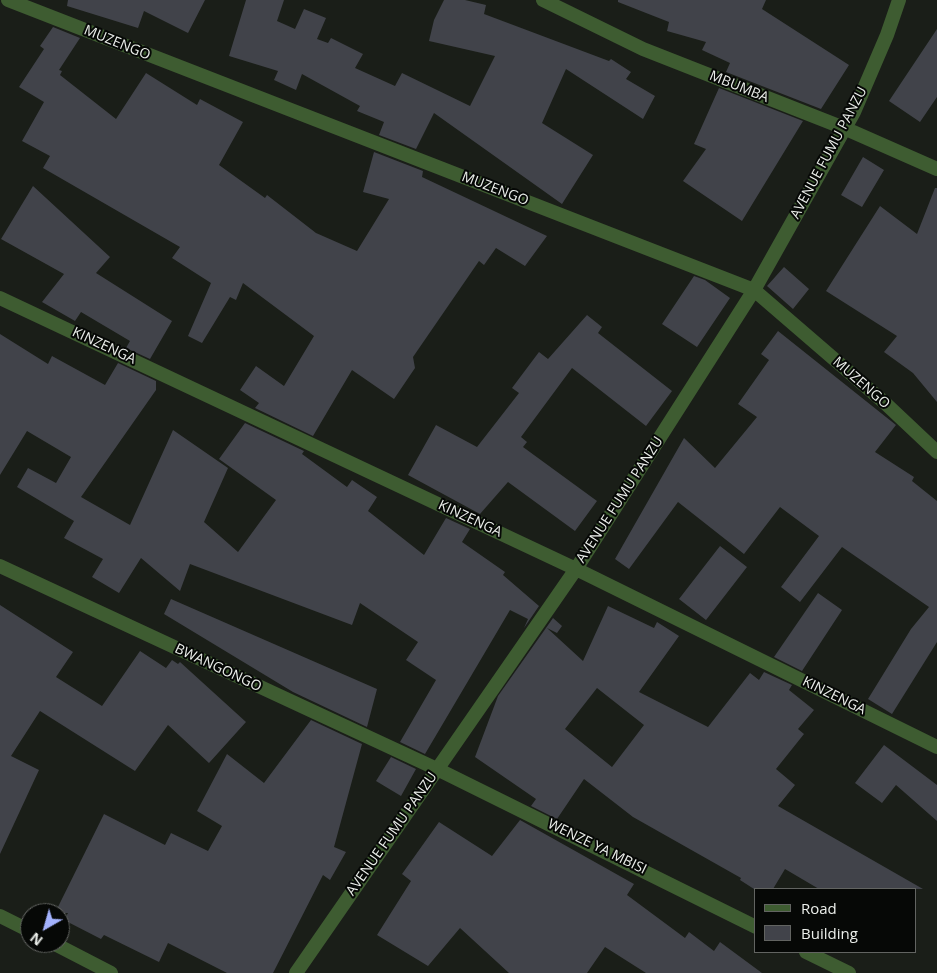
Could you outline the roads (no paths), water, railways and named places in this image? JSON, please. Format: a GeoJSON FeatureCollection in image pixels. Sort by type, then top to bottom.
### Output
{"type":"FeatureCollection","features":[{"type":"Feature","properties":{"kind":"street"},"geometry":{"type":"LineString","coordinates":[[0,9],[7,0]]}},
{"type":"Feature","properties":{"kind":"street","name":"MUZENGO"},"geometry":{"type":"LineString","coordinates":[[7,0],[754,290],[885,403],[937,452]]}},
{"type":"Feature","properties":{"kind":"street","name":"MBUMBA"},"geometry":{"type":"LineString","coordinates":[[543,0],[643,49],[844,128],[937,169]]}},
{"type":"Feature","properties":{"kind":"street","name":"AVENUE FUMU PANZU"},"geometry":{"type":"LineString","coordinates":[[296,973],[576,569],[754,290],[854,112],[887,35],[899,0]]}},
{"type":"Feature","properties":{"kind":"street","name":"KINZENGA"},"geometry":{"type":"LineString","coordinates":[[0,298],[576,569],[937,747]]}},
{"type":"Feature","properties":{"kind":"street","name":"BWANGONGO"},"geometry":{"type":"LineString","coordinates":[[0,566],[437,769]]}},
{"type":"Feature","properties":{"kind":"street","name":"WENZE YA MBISI"},"geometry":{"type":"LineString","coordinates":[[437,769],[754,926]]}},
{"type":"Feature","properties":{"kind":"street"},"geometry":{"type":"LineString","coordinates":[[0,916],[20,926]]}},
{"type":"Feature","properties":{"kind":"street"},"geometry":{"type":"LineString","coordinates":[[70,952],[111,973]]}},
{"type":"Feature","properties":{"kind":"street"},"geometry":{"type":"LineString","coordinates":[[808,953],[849,973]]}}]}
